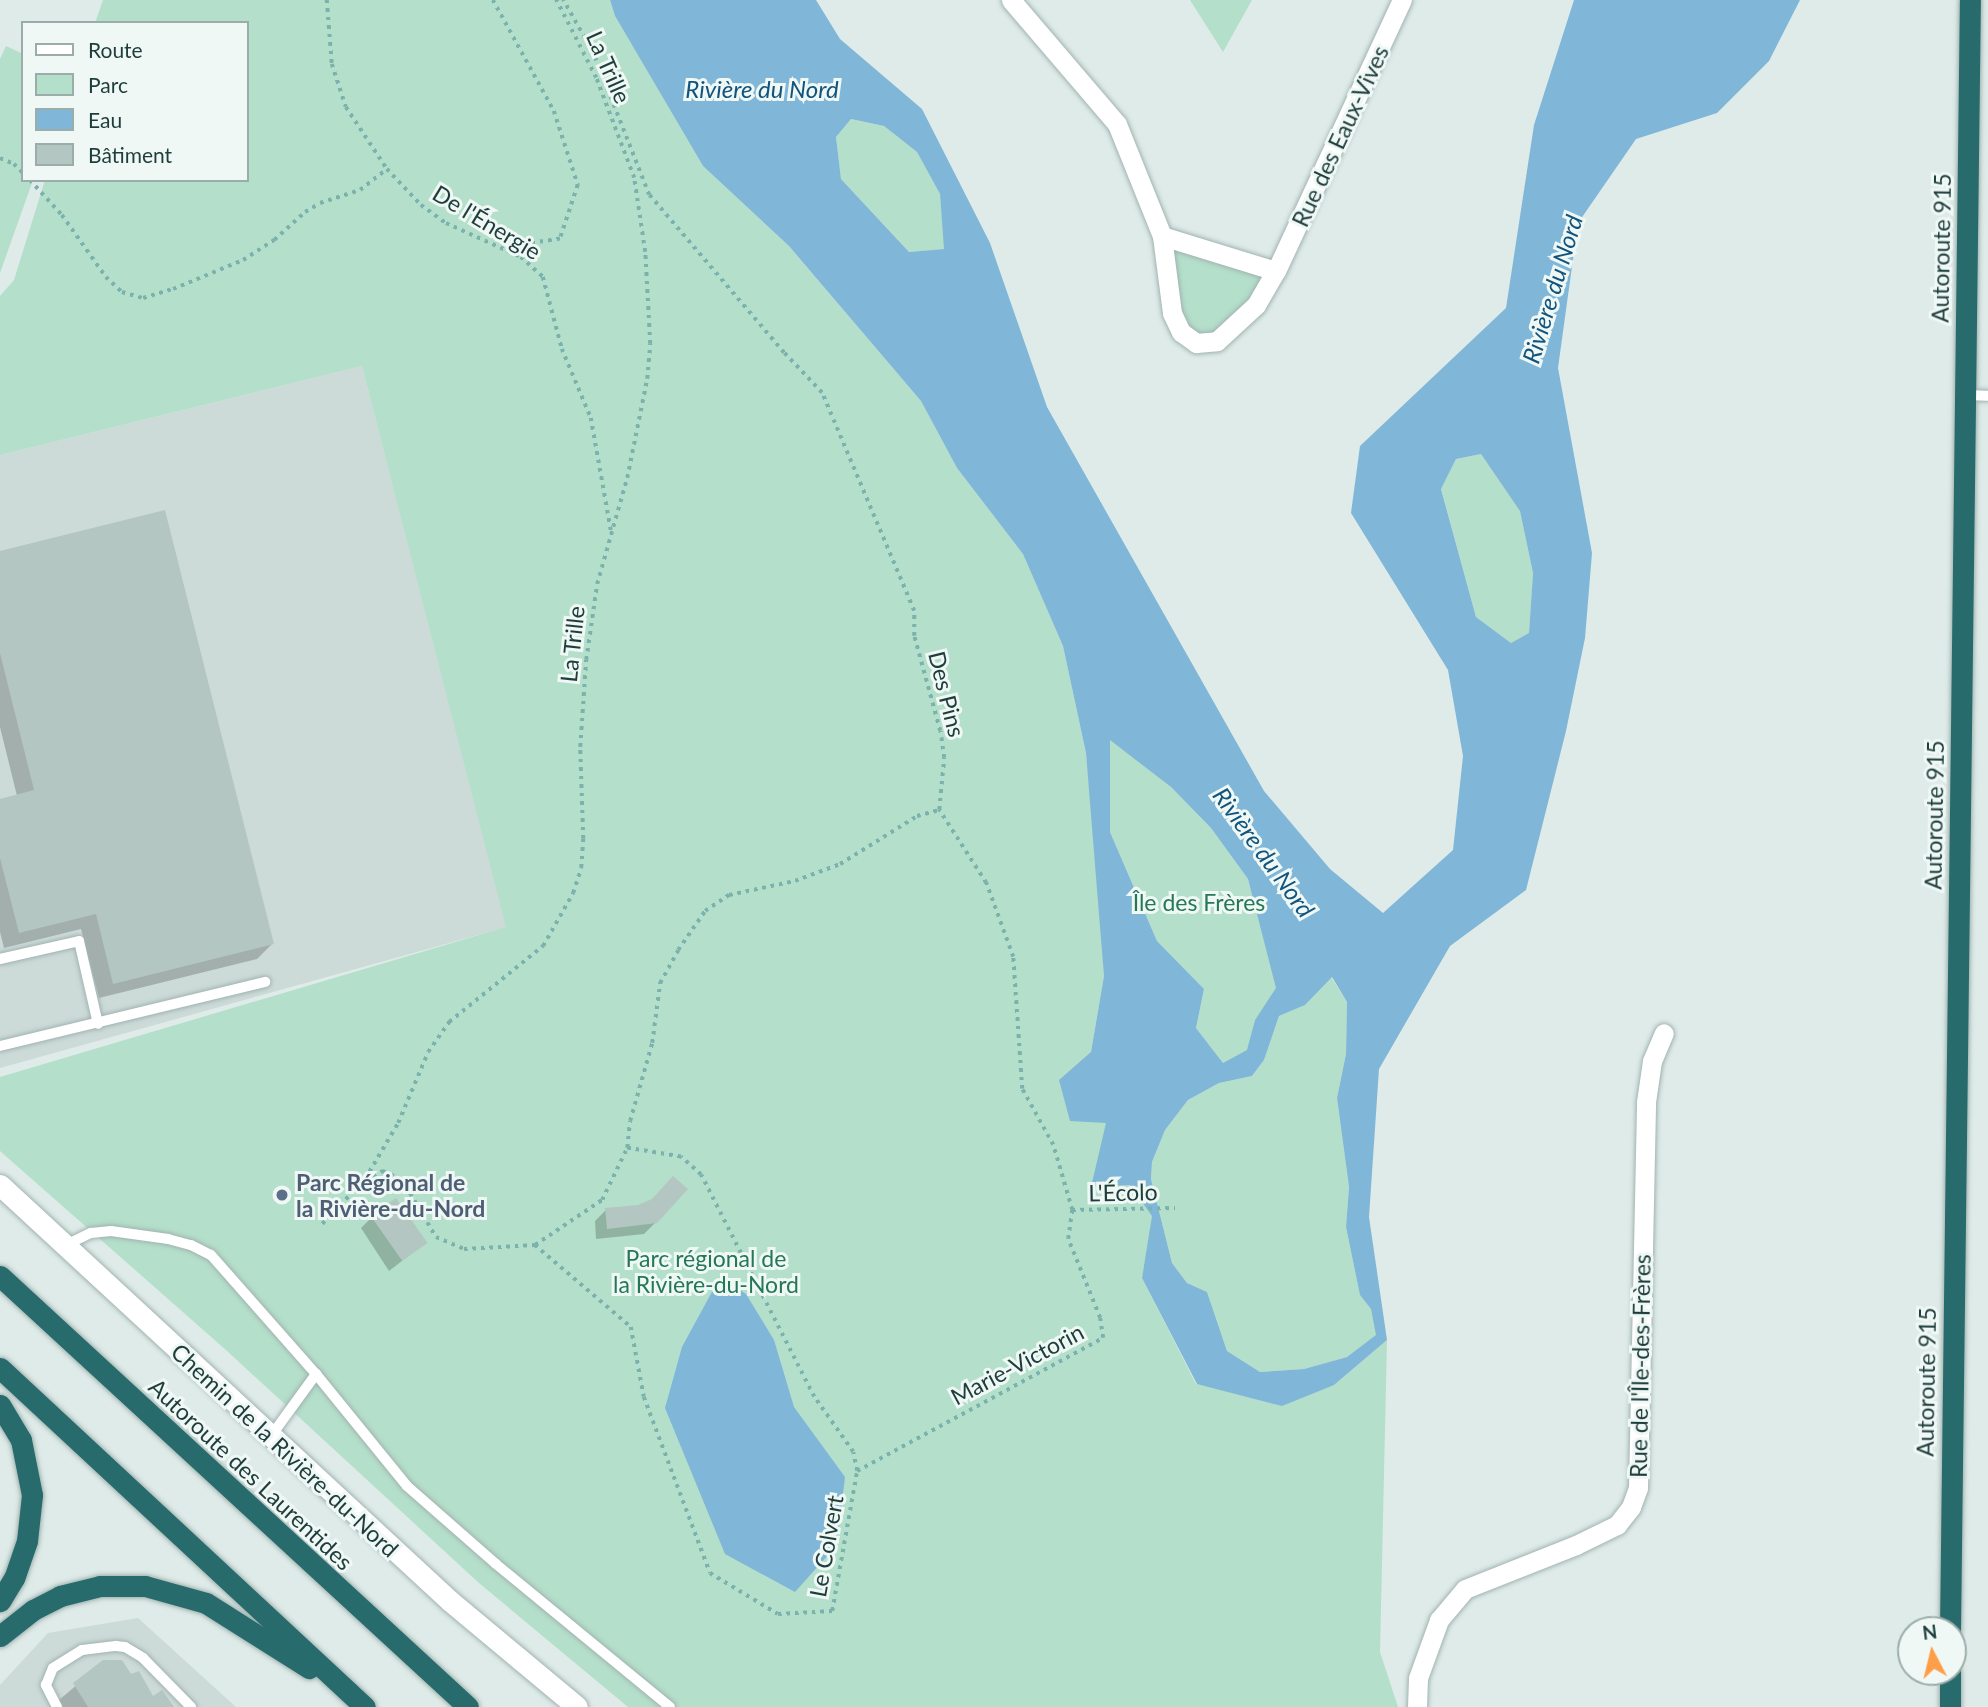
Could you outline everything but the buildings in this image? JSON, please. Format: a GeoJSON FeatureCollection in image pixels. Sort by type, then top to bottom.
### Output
{"type":"FeatureCollection","features":[{"type":"Feature","properties":{"kind":"highway","name":"Autoroute 915"},"geometry":{"type":"LineString","coordinates":[[1950,1616],[1970,0]]}},
{"type":"Feature","properties":{"kind":"highway","name":"Autoroute des Laurentides"},"geometry":{"type":"LineString","coordinates":[[0,1276],[349,1601],[468,1707]]}},
{"type":"Feature","properties":{"kind":"highway"},"geometry":{"type":"LineString","coordinates":[[0,1368],[358,1701]]}},
{"type":"Feature","properties":{"kind":"highway"},"geometry":{"type":"LineString","coordinates":[[0,1405],[21,1440],[32,1495],[25,1549],[14,1578],[0,1601]]}},
{"type":"Feature","properties":{"kind":"highway"},"geometry":{"type":"LineString","coordinates":[[0,1636],[46,1602],[72,1592],[116,1585],[160,1589],[206,1603],[358,1701]]}},
{"type":"Feature","properties":{"kind":"highway"},"geometry":{"type":"LineString","coordinates":[[1950,1686],[1950,1707]]}},
{"type":"Feature","properties":{"kind":"street","name":"Rue des Eaux-Vives"},"geometry":{"type":"LineString","coordinates":[[1011,0],[1117,124],[1162,236],[1172,313],[1181,332],[1196,343],[1217,341],[1256,305],[1276,271],[1402,0]]}},
{"type":"Feature","properties":{"kind":"street"},"geometry":{"type":"LineString","coordinates":[[1162,236],[1276,271]]}},
{"type":"Feature","properties":{"kind":"street","name":"Rue de l'Île-des-Frères"},"geometry":{"type":"LineString","coordinates":[[1417,1707],[1418,1678],[1438,1620],[1465,1589],[1617,1525],[1631,1507],[1638,1488],[1646,1102],[1652,1060],[1664,1033]]}},
{"type":"Feature","properties":{"kind":"street","name":"Chemin de la Rivière-du-Nord"},"geometry":{"type":"LineString","coordinates":[[0,1185],[450,1601],[577,1707]]}},
{"type":"Feature","properties":{"kind":"lane"},"geometry":{"type":"LineString","coordinates":[[1965,395],[1988,396]]}},
{"type":"Feature","properties":{"kind":"lane"},"geometry":{"type":"LineString","coordinates":[[0,959],[79,941],[98,1024]]}},
{"type":"Feature","properties":{"kind":"lane"},"geometry":{"type":"LineString","coordinates":[[0,1046],[265,982]]}},
{"type":"Feature","properties":{"kind":"lane"},"geometry":{"type":"LineString","coordinates":[[64,1246],[100,1231],[169,1239],[191,1245],[211,1255],[316,1374],[407,1486],[496,1564],[670,1707]]}},
{"type":"Feature","properties":{"kind":"lane"},"geometry":{"type":"LineString","coordinates":[[271,1436],[316,1374]]}},
{"type":"Feature","properties":{"kind":"lane"},"geometry":{"type":"LineString","coordinates":[[57,1707],[46,1685],[53,1668],[82,1650],[116,1646],[125,1647],[143,1658],[191,1707]]}},
{"type":"Feature","properties":{"kind":"path","name":"De l'Énergie"},"geometry":{"type":"LineString","coordinates":[[327,0],[332,64],[346,107],[387,169],[421,205],[446,223],[521,257],[543,277],[562,349],[591,418],[612,531]]}},
{"type":"Feature","properties":{"kind":"path"},"geometry":{"type":"LineString","coordinates":[[493,0],[554,111],[578,185],[560,239],[500,248]]}},
{"type":"Feature","properties":{"kind":"path","name":"La Trille"},"geometry":{"type":"LineString","coordinates":[[322,1224],[365,1179],[398,1123],[428,1052],[449,1022],[542,946],[573,893],[581,868],[583,839],[580,747],[586,660],[597,584],[627,478],[650,344],[645,252],[634,178],[596,78],[556,0]]}},
{"type":"Feature","properties":{"kind":"path","name":"Des Pins"},"geometry":{"type":"LineString","coordinates":[[563,0],[593,52],[649,195],[783,353],[822,393],[914,611],[914,636],[940,731],[944,758],[939,810]]}},
{"type":"Feature","properties":{"kind":"path"},"geometry":{"type":"LineString","coordinates":[[0,158],[14,164],[21,171]]}},
{"type":"Feature","properties":{"kind":"path"},"geometry":{"type":"LineString","coordinates":[[32,182],[62,215],[106,277],[122,292],[143,298],[173,289],[243,260],[274,240],[305,212],[320,203],[360,190],[387,169]]}},
{"type":"Feature","properties":{"kind":"path"},"geometry":{"type":"LineString","coordinates":[[365,1179],[382,1171],[391,1174],[406,1186],[436,1237],[464,1249],[535,1245],[602,1200],[627,1148],[630,1121],[652,1042],[660,983],[678,950],[705,911],[729,895],[796,881],[840,864],[917,816],[939,810]]}},
{"type":"Feature","properties":{"kind":"path","name":"Marie-Victorin"},"geometry":{"type":"LineString","coordinates":[[858,1471],[1103,1338],[1100,1318],[1068,1239],[1072,1210],[1053,1145],[1021,1089],[1013,957],[986,883],[939,810]]}},
{"type":"Feature","properties":{"kind":"path","name":"Le Colvert"},"geometry":{"type":"LineString","coordinates":[[535,1245],[631,1327],[644,1397],[710,1573],[778,1614],[832,1611],[858,1471],[853,1452],[814,1397],[701,1175],[681,1157],[627,1148]]}},
{"type":"Feature","properties":{"kind":"path","name":"L'Écolo"},"geometry":{"type":"LineString","coordinates":[[1072,1210],[1175,1208]]}},
{"type":"Feature","properties":{"kind":"shaded area"},"geometry":{"type":"Polygon","coordinates":[[[362,366],[507,927],[0,1068],[0,455],[362,366]]]}},
{"type":"Feature","properties":{"kind":"shaded area"},"geometry":{"type":"Polygon","coordinates":[[[138,1618],[236,1707],[0,1707],[0,1685],[48,1633],[138,1618]]]}},
{"type":"Feature","properties":{"kind":"green space","name":"Parc régional de la Rivière-du-Nord"},"geometry":{"type":"Polygon","coordinates":[[[103,0],[610,0],[615,16],[703,166],[789,246],[921,401],[957,468],[1023,554],[1063,646],[1086,753],[1101,913],[1104,976],[1091,1052],[1106,1123],[1130,1185],[1153,1216],[1142,1278],[1196,1384],[1334,1385],[1387,1340],[1380,1652],[1398,1707],[628,1707],[479,1583],[226,1350],[0,1151],[0,1077],[506,927],[362,366],[0,455],[0,296],[14,280],[44,182],[248,182],[248,21],[96,21],[103,0]]]}},
{"type":"Feature","properties":{"kind":"green space"},"geometry":{"type":"Polygon","coordinates":[[[1190,0],[1252,0],[1223,52],[1190,0]]]}},
{"type":"Feature","properties":{"kind":"green space"},"geometry":{"type":"Polygon","coordinates":[[[6,46],[21,53],[21,182],[32,182],[0,273],[0,59],[6,46]]]}},
{"type":"Feature","properties":{"kind":"green space"},"geometry":{"type":"Polygon","coordinates":[[[851,119],[884,126],[917,152],[940,194],[945,249],[909,252],[841,179],[836,137],[851,119]]]}},
{"type":"Feature","properties":{"kind":"green space"},"geometry":{"type":"Polygon","coordinates":[[[1162,236],[1276,271],[1217,341],[1181,332],[1162,236]]]}},
{"type":"Feature","properties":{"kind":"green space"},"geometry":{"type":"Polygon","coordinates":[[[1481,454],[1520,510],[1533,573],[1529,634],[1511,643],[1476,617],[1441,488],[1456,459],[1481,454]]]}},
{"type":"Feature","properties":{"kind":"green space","name":"Île des Frères"},"geometry":{"type":"Polygon","coordinates":[[[1110,739],[1171,787],[1211,828],[1248,879],[1277,988],[1255,1020],[1248,1050],[1223,1063],[1196,1028],[1204,989],[1157,941],[1110,832],[1110,739]]]}},
{"type":"Feature","properties":{"kind":"green space"},"geometry":{"type":"Polygon","coordinates":[[[1331,977],[1347,1002],[1346,1054],[1337,1098],[1349,1187],[1346,1227],[1360,1294],[1371,1309],[1377,1335],[1347,1357],[1304,1369],[1260,1372],[1227,1351],[1207,1292],[1187,1283],[1172,1263],[1151,1179],[1152,1162],[1165,1130],[1188,1100],[1219,1083],[1252,1076],[1264,1060],[1279,1016],[1305,1005],[1331,977]]]}},
{"type":"Feature","properties":{"kind":"water","name":"Rivière du Nord"},"geometry":{"type":"Polygon","coordinates":[[[610,0],[816,0],[840,39],[922,109],[990,243],[1047,407],[1264,791],[1330,869],[1383,913],[1453,850],[1463,756],[1448,670],[1351,513],[1360,446],[1506,308],[1534,125],[1574,0],[1800,0],[1769,61],[1717,113],[1636,139],[1578,223],[1558,368],[1592,553],[1585,638],[1566,731],[1526,890],[1450,946],[1379,1069],[1369,1217],[1387,1340],[1334,1385],[1282,1406],[1197,1384],[1142,1278],[1152,1216],[1130,1185],[1091,1187],[1106,1123],[1070,1121],[1059,1080],[1091,1052],[1104,976],[1086,753],[1063,646],[1023,554],[957,468],[921,401],[789,246],[703,166],[615,16],[610,0]],[[851,119],[836,137],[841,179],[909,252],[944,249],[940,194],[917,152],[884,126],[851,119]],[[1481,454],[1456,459],[1441,489],[1476,617],[1511,643],[1529,633],[1533,573],[1520,511],[1481,454]],[[1110,740],[1110,832],[1157,941],[1204,989],[1196,1028],[1223,1063],[1247,1050],[1255,1020],[1276,988],[1248,879],[1211,828],[1171,787],[1110,740]],[[1332,977],[1305,1005],[1279,1016],[1264,1060],[1252,1076],[1219,1083],[1188,1100],[1165,1130],[1152,1162],[1151,1179],[1172,1263],[1187,1283],[1207,1292],[1227,1351],[1260,1372],[1304,1369],[1347,1357],[1376,1335],[1371,1309],[1360,1295],[1346,1227],[1349,1187],[1337,1098],[1346,1054],[1347,1002],[1332,977]]]}},
{"type":"Feature","properties":{"kind":"water"},"geometry":{"type":"Polygon","coordinates":[[[720,1277],[746,1294],[774,1340],[794,1407],[845,1477],[837,1545],[795,1592],[725,1554],[665,1408],[682,1347],[720,1277]]]}},
{"type":"Feature","properties":{"kind":"place","name":"Parc Régional de la Rivière-du-Nord"},"geometry":{"type":"Point","coordinates":[282,1195]}}]}
